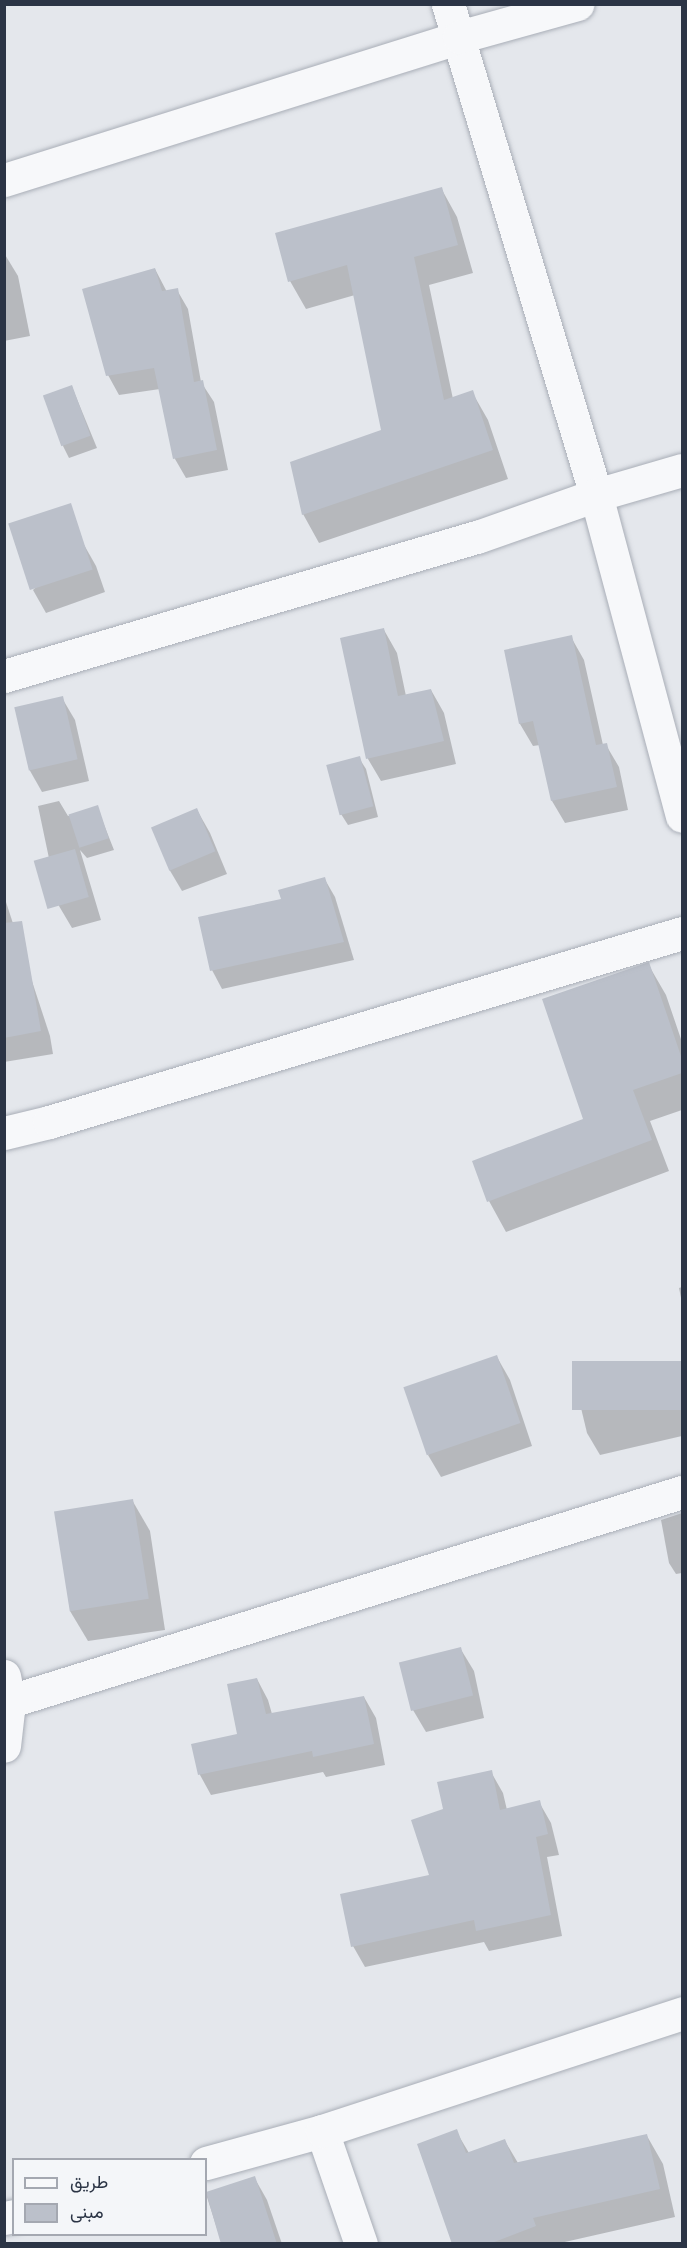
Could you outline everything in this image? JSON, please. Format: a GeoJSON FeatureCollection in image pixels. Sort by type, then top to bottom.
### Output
{"type":"FeatureCollection","features":[{"type":"Feature","properties":{"kind":"street"},"geometry":{"type":"LineString","coordinates":[[448,4],[596,495],[682,816]]}},
{"type":"Feature","properties":{"kind":"street"},"geometry":{"type":"LineString","coordinates":[[4,180],[459,37],[577,4]]}},
{"type":"Feature","properties":{"kind":"street"},"geometry":{"type":"LineString","coordinates":[[4,676],[477,537],[596,495],[682,470]]}},
{"type":"Feature","properties":{"kind":"street"},"geometry":{"type":"LineString","coordinates":[[4,1133],[61,1119],[682,933]]}},
{"type":"Feature","properties":{"kind":"street"},"geometry":{"type":"LineString","coordinates":[[4,1746],[6,1694],[682,1492]]}},
{"type":"Feature","properties":{"kind":"street"},"geometry":{"type":"LineString","coordinates":[[207,2163],[322,2131],[682,2013]]}},
{"type":"Feature","properties":{"kind":"street"},"geometry":{"type":"LineString","coordinates":[[322,2131],[361,2244]]}},
{"type":"Feature","properties":{"kind":"building"},"geometry":{"type":"Polygon","coordinates":[[[442,187],[458,245],[414,257],[444,400],[473,390],[493,450],[302,515],[290,462],[381,430],[347,265],[288,282],[275,233],[442,187]]]}},
{"type":"Feature","properties":{"kind":"building"},"geometry":{"type":"Polygon","coordinates":[[[155,268],[162,291],[178,288],[194,382],[203,380],[217,450],[173,459],[154,368],[106,376],[82,289],[155,268]]]}},
{"type":"Feature","properties":{"kind":"building"},"geometry":{"type":"Polygon","coordinates":[[[72,385],[90,436],[61,446],[43,396],[72,385]]]}},
{"type":"Feature","properties":{"kind":"building"},"geometry":{"type":"Polygon","coordinates":[[[71,503],[93,570],[30,590],[8,523],[71,503]]]}},
{"type":"Feature","properties":{"kind":"building"},"geometry":{"type":"Polygon","coordinates":[[[384,628],[398,696],[431,689],[444,741],[366,759],[340,638],[384,628]]]}},
{"type":"Feature","properties":{"kind":"building"},"geometry":{"type":"Polygon","coordinates":[[[572,635],[596,745],[607,743],[617,787],[551,801],[533,721],[519,724],[504,650],[572,635]]]}},
{"type":"Feature","properties":{"kind":"building"},"geometry":{"type":"Polygon","coordinates":[[[63,696],[78,759],[29,771],[14,707],[63,696]]]}},
{"type":"Feature","properties":{"kind":"building"},"geometry":{"type":"Polygon","coordinates":[[[360,756],[373,806],[340,815],[326,765],[360,756]]]}},
{"type":"Feature","properties":{"kind":"building"},"geometry":{"type":"Polygon","coordinates":[[[98,805],[109,838],[79,848],[69,815],[98,805]]]}},
{"type":"Feature","properties":{"kind":"building"},"geometry":{"type":"Polygon","coordinates":[[[197,808],[215,851],[169,871],[151,828],[197,808]]]}},
{"type":"Feature","properties":{"kind":"building"},"geometry":{"type":"Polygon","coordinates":[[[75,849],[89,897],[47,909],[34,861],[75,849]]]}},
{"type":"Feature","properties":{"kind":"building"},"geometry":{"type":"Polygon","coordinates":[[[325,877],[344,942],[210,971],[198,917],[281,899],[278,890],[325,877]]]}},
{"type":"Feature","properties":{"kind":"building"},"geometry":{"type":"Polygon","coordinates":[[[22,921],[41,1031],[4,1038],[4,923],[22,921]]]}},
{"type":"Feature","properties":{"kind":"building"},"geometry":{"type":"Polygon","coordinates":[[[649,962],[682,1059],[682,1073],[633,1090],[652,1140],[487,1202],[472,1161],[583,1119],[542,999],[649,962]]]}},
{"type":"Feature","properties":{"kind":"building"},"geometry":{"type":"Polygon","coordinates":[[[497,1355],[520,1423],[427,1455],[403,1387],[497,1355]]]}},
{"type":"Feature","properties":{"kind":"building"},"geometry":{"type":"Polygon","coordinates":[[[572,1361],[682,1361],[682,1410],[572,1410],[572,1361]]]}},
{"type":"Feature","properties":{"kind":"building"},"geometry":{"type":"Polygon","coordinates":[[[133,1499],[149,1599],[70,1611],[54,1512],[133,1499]]]}},
{"type":"Feature","properties":{"kind":"building"},"geometry":{"type":"Polygon","coordinates":[[[461,1647],[473,1696],[411,1711],[399,1662],[461,1647]]]}},
{"type":"Feature","properties":{"kind":"building"},"geometry":{"type":"Polygon","coordinates":[[[257,1678],[266,1714],[364,1696],[374,1744],[313,1757],[312,1751],[198,1775],[191,1744],[237,1734],[227,1684],[257,1678]]]}},
{"type":"Feature","properties":{"kind":"building"},"geometry":{"type":"Polygon","coordinates":[[[492,1770],[500,1810],[540,1800],[548,1834],[536,1837],[551,1915],[476,1931],[474,1920],[351,1947],[340,1894],[429,1875],[411,1820],[443,1809],[437,1782],[492,1770]]]}},
{"type":"Feature","properties":{"kind":"building"},"geometry":{"type":"Polygon","coordinates":[[[457,2129],[466,2153],[505,2139],[514,2163],[647,2134],[660,2189],[533,2218],[536,2226],[489,2244],[452,2244],[417,2144],[457,2129]]]}},
{"type":"Feature","properties":{"kind":"building"},"geometry":{"type":"Polygon","coordinates":[[[255,2176],[277,2244],[221,2244],[207,2192],[255,2176]]]}}]}
